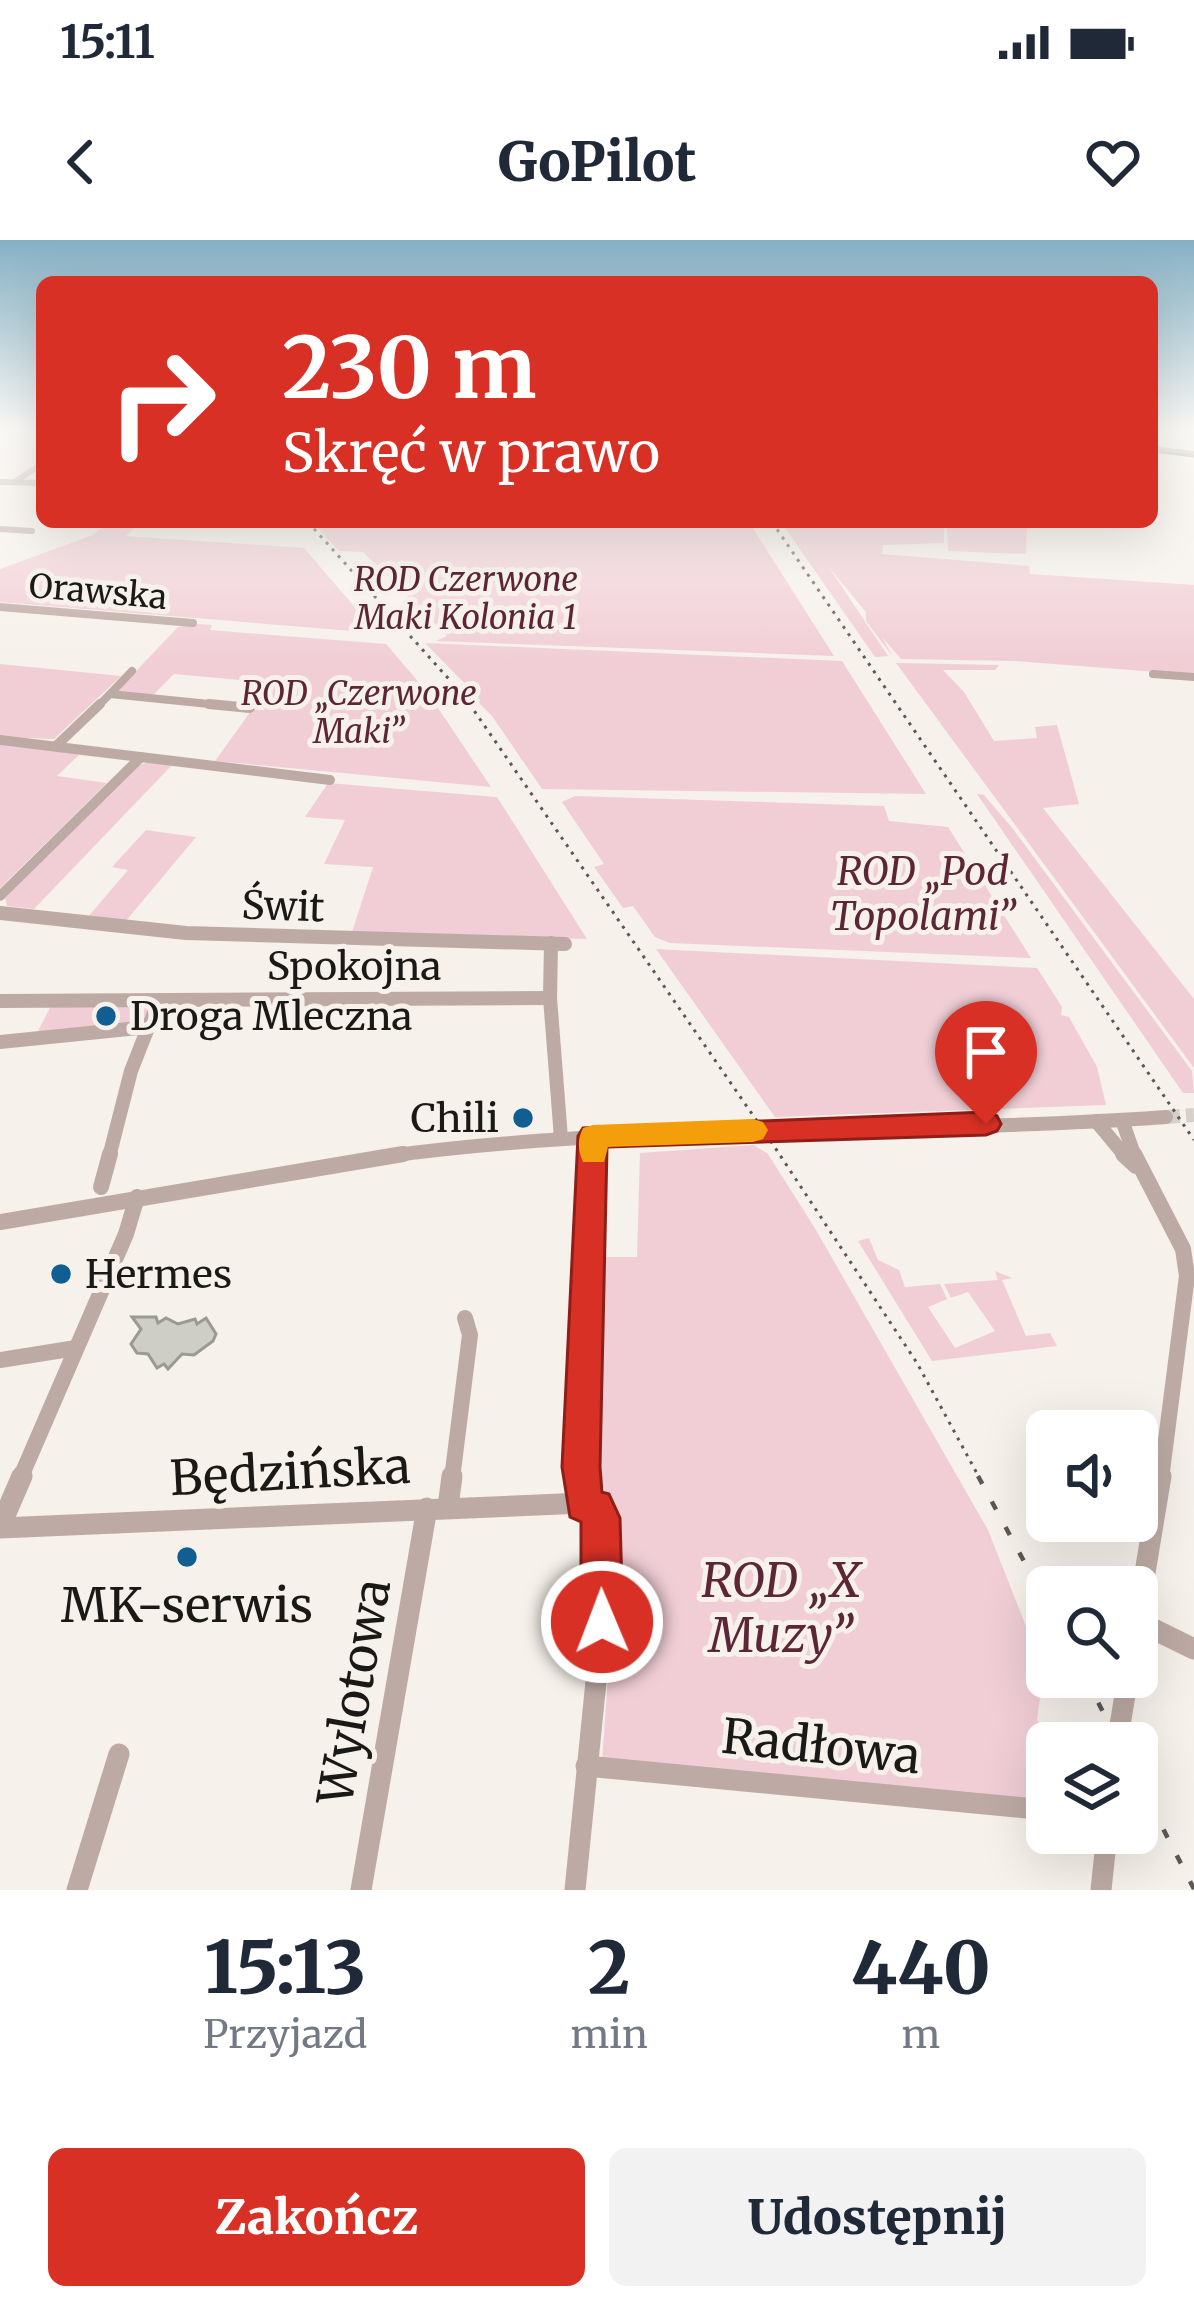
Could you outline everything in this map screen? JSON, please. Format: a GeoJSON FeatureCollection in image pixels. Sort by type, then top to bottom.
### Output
{"type":"FeatureCollection","features":[{"type":"Feature","properties":{"kind":"street"},"geometry":{"type":"LineString","coordinates":[[0,529],[32,531]]}},
{"type":"Feature","properties":{"kind":"street","name":"Orawska"},"geometry":{"type":"LineString","coordinates":[[0,607],[193,623]]}},
{"type":"Feature","properties":{"kind":"street"},"geometry":{"type":"LineString","coordinates":[[56,746],[132,671]]}},
{"type":"Feature","properties":{"kind":"street"},"geometry":{"type":"LineString","coordinates":[[1153,674],[1194,677]]}},
{"type":"Feature","properties":{"kind":"street"},"geometry":{"type":"LineString","coordinates":[[110,694],[250,708]]}},
{"type":"Feature","properties":{"kind":"street"},"geometry":{"type":"LineString","coordinates":[[0,740],[330,780]]}},
{"type":"Feature","properties":{"kind":"street"},"geometry":{"type":"LineString","coordinates":[[0,896],[141,757]]}},
{"type":"Feature","properties":{"kind":"street","name":"Świt"},"geometry":{"type":"LineString","coordinates":[[0,913],[168,932],[558,944],[550,998]]}},
{"type":"Feature","properties":{"kind":"street"},"geometry":{"type":"LineString","coordinates":[[550,998],[561,1138]]}},
{"type":"Feature","properties":{"kind":"street","name":"Spokojna"},"geometry":{"type":"LineString","coordinates":[[0,1001],[550,998]]}},
{"type":"Feature","properties":{"kind":"street"},"geometry":{"type":"LineString","coordinates":[[101,1187],[130,1071],[159,1000]]}},
{"type":"Feature","properties":{"kind":"street"},"geometry":{"type":"LineString","coordinates":[[0,1042],[148,1027]]}},
{"type":"Feature","properties":{"kind":"street"},"geometry":{"type":"LineString","coordinates":[[0,1222],[370,1156],[561,1138],[1166,1117]]}},
{"type":"Feature","properties":{"kind":"street"},"geometry":{"type":"LineString","coordinates":[[1126,1120],[1139,1169],[1183,1249],[1191,1277],[1146,1566]]}},
{"type":"Feature","properties":{"kind":"street"},"geometry":{"type":"LineString","coordinates":[[1096,1121],[1105,1137],[1139,1169]]}},
{"type":"Feature","properties":{"kind":"street"},"geometry":{"type":"LineString","coordinates":[[575,1890],[602,1622],[601,1518],[584,1503],[581,1450],[593,1136]]}},
{"type":"Feature","properties":{"kind":"street"},"geometry":{"type":"LineString","coordinates":[[0,1528],[126,1234],[137,1197]]}},
{"type":"Feature","properties":{"kind":"street","name":"Wylotowa"},"geometry":{"type":"LineString","coordinates":[[361,1890],[470,1335],[465,1318]]}},
{"type":"Feature","properties":{"kind":"street"},"geometry":{"type":"LineString","coordinates":[[0,1360],[76,1348]]}},
{"type":"Feature","properties":{"kind":"street","name":"Będzińska"},"geometry":{"type":"LineString","coordinates":[[0,1528],[584,1503]]}},
{"type":"Feature","properties":{"kind":"street"},"geometry":{"type":"LineString","coordinates":[[1158,1631],[1194,1649]]}},
{"type":"Feature","properties":{"kind":"street"},"geometry":{"type":"LineString","coordinates":[[77,1890],[119,1754]]}},
{"type":"Feature","properties":{"kind":"street","name":"Radłowa"},"geometry":{"type":"LineString","coordinates":[[586,1766],[1026,1808]]}},
{"type":"Feature","properties":{"kind":"street"},"geometry":{"type":"LineString","coordinates":[[1100,1890],[1104,1854]]}},
{"type":"Feature","properties":{"kind":"green space"},"geometry":{"type":"Polygon","coordinates":[[[102,528],[134,528],[126,536],[304,548],[377,633],[0,602],[0,569],[102,528]]]}},
{"type":"Feature","properties":{"kind":"green space","name":"ROD Czerwone Maki Kolonia 1"},"geometry":{"type":"Polygon","coordinates":[[[318,528],[753,528],[834,656],[436,641],[447,636],[363,552],[339,551],[318,528]]]}},
{"type":"Feature","properties":{"kind":"green space"},"geometry":{"type":"Polygon","coordinates":[[[785,528],[944,528],[944,543],[883,545],[882,554],[1029,566],[1030,574],[1194,585],[1194,675],[1015,661],[901,659],[882,637],[893,657],[866,621],[866,612],[828,566],[888,656],[875,657],[785,528]]]}},
{"type":"Feature","properties":{"kind":"green space"},"geometry":{"type":"Polygon","coordinates":[[[947,528],[1027,528],[1026,554],[948,551],[947,528]]]}},
{"type":"Feature","properties":{"kind":"green space","name":"ROD „Czerwone Maki”"},"geometry":{"type":"Polygon","coordinates":[[[212,625],[210,630],[386,644],[428,693],[491,787],[215,761],[271,683],[174,674],[153,695],[117,691],[178,627],[212,625]]]}},
{"type":"Feature","properties":{"kind":"green space"},"geometry":{"type":"Polygon","coordinates":[[[425,643],[842,661],[926,794],[542,789],[492,716],[471,695],[474,693],[425,643]]]}},
{"type":"Feature","properties":{"kind":"green space"},"geometry":{"type":"Polygon","coordinates":[[[896,663],[999,665],[995,670],[943,670],[964,692],[994,741],[1037,738],[1035,727],[1057,725],[1079,804],[1043,808],[1194,999],[1194,1068],[896,663]]]}},
{"type":"Feature","properties":{"kind":"green space"},"geometry":{"type":"Polygon","coordinates":[[[0,664],[121,676],[54,739],[0,737],[0,664]]]}},
{"type":"Feature","properties":{"kind":"green space"},"geometry":{"type":"Polygon","coordinates":[[[0,745],[80,754],[57,776],[107,783],[0,888],[0,745]]]}},
{"type":"Feature","properties":{"kind":"green space"},"geometry":{"type":"Polygon","coordinates":[[[139,765],[172,765],[34,909],[7,906],[5,898],[139,765]]]}},
{"type":"Feature","properties":{"kind":"green space"},"geometry":{"type":"Polygon","coordinates":[[[328,783],[497,797],[587,939],[352,932],[373,867],[324,864],[345,820],[305,817],[328,783]]]}},
{"type":"Feature","properties":{"kind":"green space"},"geometry":{"type":"Polygon","coordinates":[[[977,794],[984,795],[1013,829],[1192,1071],[1194,1093],[1183,1093],[977,794]]]}},
{"type":"Feature","properties":{"kind":"green space","name":"ROD „Pod Topolami”"},"geometry":{"type":"Polygon","coordinates":[[[575,796],[884,806],[889,821],[948,827],[1031,958],[670,943],[655,937],[633,906],[623,908],[594,867],[604,864],[562,802],[575,796]]]}},
{"type":"Feature","properties":{"kind":"green space"},"geometry":{"type":"Polygon","coordinates":[[[146,830],[196,837],[125,922],[88,917],[128,870],[112,867],[146,830]]]}},
{"type":"Feature","properties":{"kind":"green space"},"geometry":{"type":"Polygon","coordinates":[[[656,949],[1037,968],[1062,1007],[1061,1015],[1069,1017],[1097,1067],[1106,1105],[775,1117],[656,949]]]}},
{"type":"Feature","properties":{"kind":"green space"},"geometry":{"type":"Polygon","coordinates":[[[52,1004],[151,1007],[140,1023],[36,1035],[52,1004]]]}},
{"type":"Feature","properties":{"kind":"green space","name":"ROD „X Muzy”"},"geometry":{"type":"Polygon","coordinates":[[[754,1145],[768,1154],[816,1230],[988,1530],[1026,1627],[1026,1698],[1040,1698],[1038,1722],[1026,1722],[1026,1798],[602,1761],[612,1621],[605,1490],[590,1470],[599,1257],[637,1257],[640,1153],[754,1145]]]}},
{"type":"Feature","properties":{"kind":"green space"},"geometry":{"type":"Polygon","coordinates":[[[869,1238],[878,1260],[899,1270],[905,1287],[940,1284],[947,1299],[928,1307],[955,1348],[995,1331],[968,1292],[951,1298],[944,1284],[998,1280],[995,1271],[1012,1278],[1002,1280],[1026,1336],[1050,1333],[1057,1346],[932,1361],[858,1241],[869,1238]]]}},
{"type":"Feature","properties":{"kind":"building"},"geometry":{"type":"Polygon","coordinates":[[[132,1317],[156,1317],[158,1323],[166,1318],[178,1324],[195,1319],[197,1324],[206,1318],[216,1334],[194,1355],[182,1354],[168,1369],[164,1364],[157,1368],[148,1354],[137,1353],[131,1344],[141,1329],[132,1317]]]}},
{"type":"Feature","properties":{"kind":"tunnel"},"geometry":{"type":"LineString","coordinates":[[1166,1117],[1194,1115]]}},
{"type":"Feature","properties":{"kind":"railway"},"geometry":{"type":"LineString","coordinates":[[313,528],[464,696],[770,1140],[917,1363],[980,1479]]}},
{"type":"Feature","properties":{"kind":"railway"},"geometry":{"type":"LineString","coordinates":[[776,528],[1194,1140]]}},
{"type":"Feature","properties":{"kind":"railway"},"geometry":{"type":"LineString","coordinates":[[978,1476],[1027,1566]]}},
{"type":"Feature","properties":{"kind":"railway"},"geometry":{"type":"LineString","coordinates":[[1096,1698],[1108,1722]]}},
{"type":"Feature","properties":{"kind":"railway"},"geometry":{"type":"LineString","coordinates":[[1158,1819],[1194,1889]]}},
{"type":"Feature","properties":{"kind":"slow traffic"},"geometry":{"type":"LineString","coordinates":[[594,1154],[593,1136],[753,1130]]}},
{"type":"Feature","properties":{"kind":"place","name":"Droga Mleczna"},"geometry":{"type":"Point","coordinates":[106,1016]}},
{"type":"Feature","properties":{"kind":"place","name":"Chili"},"geometry":{"type":"Point","coordinates":[523,1118]}},
{"type":"Feature","properties":{"kind":"place","name":"Hermes"},"geometry":{"type":"Point","coordinates":[61,1274]}},
{"type":"Feature","properties":{"kind":"place","name":"MK-serwis"},"geometry":{"type":"Point","coordinates":[187,1557]}},
{"type":"Feature","properties":{"kind":"route"},"geometry":{"type":"LineString","coordinates":[[602,1622],[601,1518],[584,1503],[581,1467],[593,1136],[986,1124]]}}]}
